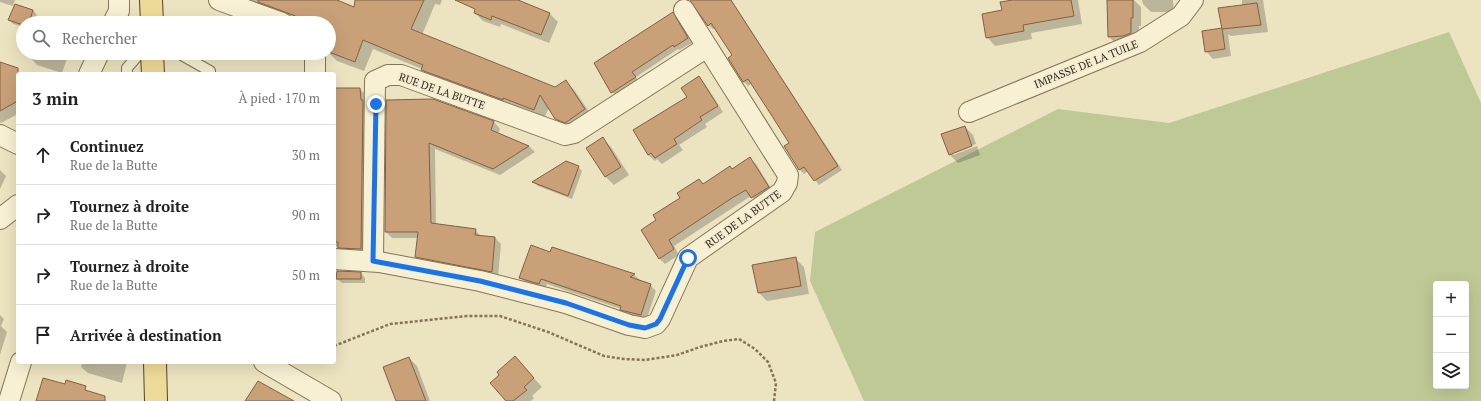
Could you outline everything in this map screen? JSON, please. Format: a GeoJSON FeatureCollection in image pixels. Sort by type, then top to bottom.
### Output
{"type":"FeatureCollection","features":[{"type":"Feature","properties":{"kind":"main road"},"geometry":{"type":"LineString","coordinates":[[151,0],[152,16]]}},
{"type":"Feature","properties":{"kind":"main road"},"geometry":{"type":"LineString","coordinates":[[152,60],[153,72]]}},
{"type":"Feature","properties":{"kind":"main road"},"geometry":{"type":"LineString","coordinates":[[155,364],[156,401]]}},
{"type":"Feature","properties":{"kind":"street"},"geometry":{"type":"LineString","coordinates":[[116,16],[119,11],[119,0]]}},
{"type":"Feature","properties":{"kind":"street"},"geometry":{"type":"LineString","coordinates":[[218,0],[263,16]]}},
{"type":"Feature","properties":{"kind":"street","name":"IMPASSE DE LA TUILE"},"geometry":{"type":"LineString","coordinates":[[969,112],[1140,42],[1181,16],[1193,0]]}},
{"type":"Feature","properties":{"kind":"street","name":"RUE DE LA BUTTE"},"geometry":{"type":"LineString","coordinates":[[336,259],[373,261],[480,281],[566,303],[629,325],[645,328],[656,324],[660,319],[688,258],[782,192],[787,183],[788,175],[684,10]]}},
{"type":"Feature","properties":{"kind":"street","name":"RUE DE LA BUTTE"},"geometry":{"type":"LineString","coordinates":[[373,261],[375,81],[388,75],[401,75],[565,135],[574,133],[707,47]]}},
{"type":"Feature","properties":{"kind":"street"},"geometry":{"type":"LineString","coordinates":[[90,72],[96,60]]}},
{"type":"Feature","properties":{"kind":"street"},"geometry":{"type":"LineString","coordinates":[[315,60],[315,72]]}},
{"type":"Feature","properties":{"kind":"street"},"geometry":{"type":"LineString","coordinates":[[0,135],[16,143]]}},
{"type":"Feature","properties":{"kind":"street"},"geometry":{"type":"LineString","coordinates":[[0,220],[16,207]]}},
{"type":"Feature","properties":{"kind":"street"},"geometry":{"type":"LineString","coordinates":[[9,401],[20,364]]}},
{"type":"Feature","properties":{"kind":"street"},"geometry":{"type":"LineString","coordinates":[[267,364],[331,401]]}},
{"type":"Feature","properties":{"kind":"lane"},"geometry":{"type":"LineString","coordinates":[[128,72],[127,68],[134,60]]}},
{"type":"Feature","properties":{"kind":"lane"},"geometry":{"type":"LineString","coordinates":[[191,60],[210,70],[210,72]]}},
{"type":"Feature","properties":{"kind":"path"},"geometry":{"type":"LineString","coordinates":[[336,345],[390,324],[467,316],[500,316],[548,332],[604,356],[624,359],[645,360],[677,355],[723,341],[739,339],[755,349],[768,362],[776,383],[774,401]]}},
{"type":"Feature","properties":{"kind":"green space"},"geometry":{"type":"Polygon","coordinates":[[[1449,32],[1481,103],[1481,401],[864,401],[810,281],[815,232],[1058,109],[1169,123],[1449,32]]]}},
{"type":"Feature","properties":{"kind":"building"},"geometry":{"type":"Polygon","coordinates":[[[258,0],[337,0],[354,7],[355,0],[424,0],[411,29],[555,87],[566,80],[585,109],[565,123],[555,119],[540,95],[534,110],[421,70],[423,65],[363,40],[355,62],[336,55],[336,16],[295,16],[258,2],[258,0]]]}},
{"type":"Feature","properties":{"kind":"building"},"geometry":{"type":"Polygon","coordinates":[[[455,0],[518,0],[550,13],[541,35],[492,16],[491,20],[474,13],[475,9],[455,0]]]}},
{"type":"Feature","properties":{"kind":"building"},"geometry":{"type":"Polygon","coordinates":[[[731,0],[838,166],[814,181],[804,167],[799,170],[784,146],[789,143],[748,79],[743,82],[728,58],[732,55],[711,23],[708,26],[690,1],[731,0]]]}},
{"type":"Feature","properties":{"kind":"building"},"geometry":{"type":"Polygon","coordinates":[[[1013,0],[1071,0],[1074,16],[1023,25],[1024,31],[986,38],[982,14],[1002,10],[1000,2],[1013,0]]]}},
{"type":"Feature","properties":{"kind":"building"},"geometry":{"type":"Polygon","coordinates":[[[1107,0],[1133,0],[1131,33],[1123,36],[1108,37],[1107,0]]]}},
{"type":"Feature","properties":{"kind":"building"},"geometry":{"type":"Polygon","coordinates":[[[1257,3],[1261,25],[1222,29],[1218,8],[1257,3]]]}},
{"type":"Feature","properties":{"kind":"building"},"geometry":{"type":"Polygon","coordinates":[[[15,4],[33,10],[31,16],[16,16],[16,23],[8,20],[15,4]]]}},
{"type":"Feature","properties":{"kind":"building"},"geometry":{"type":"Polygon","coordinates":[[[673,12],[688,38],[674,47],[673,45],[632,72],[636,77],[611,93],[594,63],[673,12]]]}},
{"type":"Feature","properties":{"kind":"building"},"geometry":{"type":"Polygon","coordinates":[[[1222,28],[1225,49],[1205,52],[1202,31],[1222,28]]]}},
{"type":"Feature","properties":{"kind":"building"},"geometry":{"type":"Polygon","coordinates":[[[0,62],[18,68],[18,72],[16,72],[16,102],[0,111],[0,62]]]}},
{"type":"Feature","properties":{"kind":"building"},"geometry":{"type":"Polygon","coordinates":[[[699,76],[718,106],[700,117],[702,120],[674,139],[677,144],[655,158],[651,153],[648,155],[633,130],[687,97],[681,88],[699,76]]]}},
{"type":"Feature","properties":{"kind":"building"},"geometry":{"type":"Polygon","coordinates":[[[336,88],[360,88],[361,100],[363,100],[361,249],[338,248],[338,242],[336,242],[336,88]]]}},
{"type":"Feature","properties":{"kind":"building"},"geometry":{"type":"Polygon","coordinates":[[[433,99],[494,121],[491,130],[529,146],[493,169],[429,143],[431,223],[476,229],[475,235],[495,237],[492,272],[415,257],[418,232],[385,232],[386,100],[433,99]]]}},
{"type":"Feature","properties":{"kind":"building"},"geometry":{"type":"Polygon","coordinates":[[[965,126],[972,146],[949,155],[941,134],[965,126]]]}},
{"type":"Feature","properties":{"kind":"building"},"geometry":{"type":"Polygon","coordinates":[[[603,137],[621,167],[605,177],[586,148],[603,137]]]}},
{"type":"Feature","properties":{"kind":"building"},"geometry":{"type":"Polygon","coordinates":[[[750,157],[769,187],[751,198],[746,190],[732,198],[669,240],[674,249],[659,259],[641,230],[656,220],[653,215],[680,198],[677,193],[699,179],[703,184],[730,166],[732,169],[750,157]]]}},
{"type":"Feature","properties":{"kind":"building"},"geometry":{"type":"Polygon","coordinates":[[[566,161],[579,166],[568,196],[532,182],[566,161]]]}},
{"type":"Feature","properties":{"kind":"building"},"geometry":{"type":"Polygon","coordinates":[[[531,245],[550,252],[552,247],[635,274],[630,277],[651,284],[641,315],[620,310],[621,306],[541,279],[539,284],[519,278],[531,245]]]}},
{"type":"Feature","properties":{"kind":"building"},"geometry":{"type":"Polygon","coordinates":[[[796,257],[801,286],[758,293],[752,265],[796,257]]]}},
{"type":"Feature","properties":{"kind":"building"},"geometry":{"type":"Polygon","coordinates":[[[337,271],[361,272],[361,279],[336,279],[337,271]]]}},
{"type":"Feature","properties":{"kind":"building"},"geometry":{"type":"Polygon","coordinates":[[[515,356],[534,378],[524,387],[527,390],[513,401],[506,401],[490,383],[499,375],[497,372],[515,356]]]}},
{"type":"Feature","properties":{"kind":"building"},"geometry":{"type":"Polygon","coordinates":[[[409,357],[426,401],[396,401],[383,367],[409,357]]]}},
{"type":"Feature","properties":{"kind":"building"},"geometry":{"type":"Polygon","coordinates":[[[43,378],[65,384],[66,380],[86,386],[85,390],[105,396],[105,401],[36,401],[43,378]]]}},
{"type":"Feature","properties":{"kind":"building"},"geometry":{"type":"Polygon","coordinates":[[[258,381],[294,401],[245,401],[258,381]]]}},
{"type":"Feature","properties":{"kind":"route"},"geometry":{"type":"LineString","coordinates":[[376,104],[373,261],[480,281],[566,303],[629,325],[645,328],[656,324],[660,319],[688,258]]}}]}
